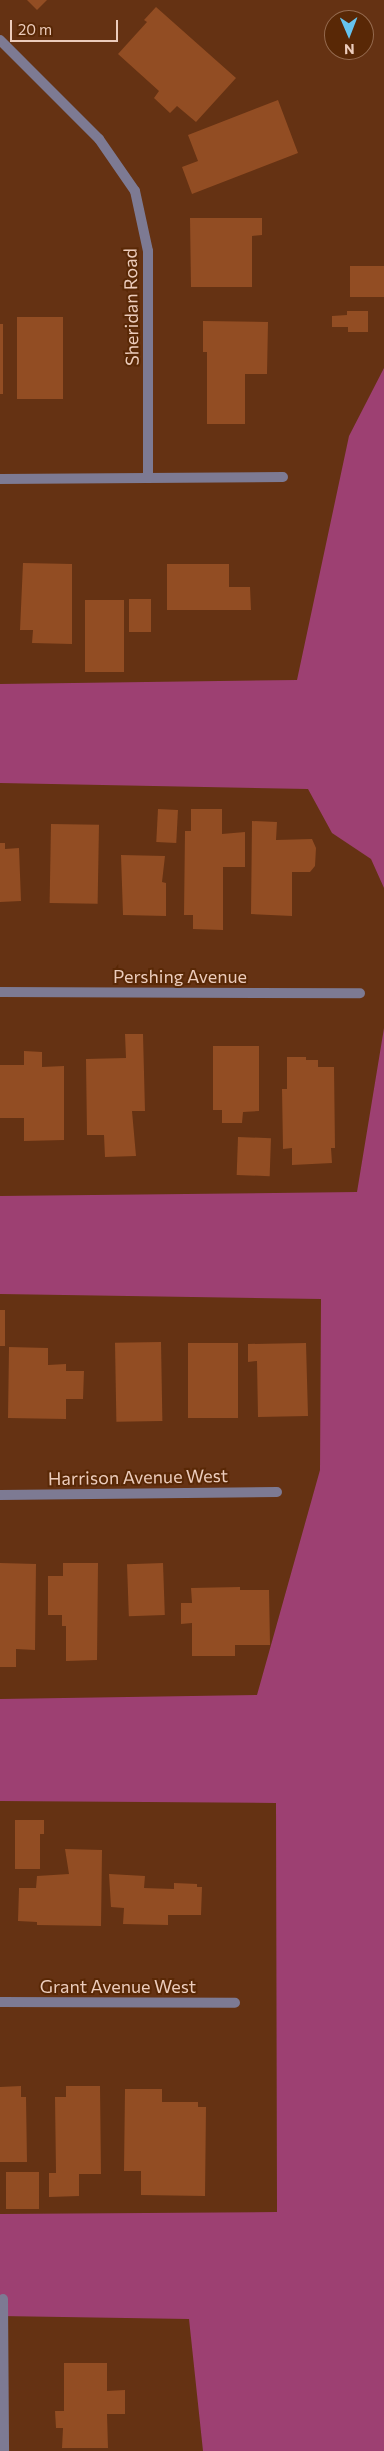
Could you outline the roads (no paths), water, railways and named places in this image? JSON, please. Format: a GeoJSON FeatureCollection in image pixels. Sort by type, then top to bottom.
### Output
{"type":"FeatureCollection","features":[{"type":"Feature","properties":{"kind":"street","name":"Sheridan Road"},"geometry":{"type":"LineString","coordinates":[[0,40],[99,139],[135,191],[148,251],[148,478]]}},
{"type":"Feature","properties":{"kind":"street"},"geometry":{"type":"LineString","coordinates":[[0,478],[283,477]]}},
{"type":"Feature","properties":{"kind":"street","name":"Pershing Avenue"},"geometry":{"type":"LineString","coordinates":[[0,992],[360,993]]}},
{"type":"Feature","properties":{"kind":"street","name":"Harrison Avenue West"},"geometry":{"type":"LineString","coordinates":[[0,1495],[277,1492]]}},
{"type":"Feature","properties":{"kind":"street","name":"Grant Avenue West"},"geometry":{"type":"LineString","coordinates":[[0,2002],[235,2003]]}},
{"type":"Feature","properties":{"kind":"street"},"geometry":{"type":"LineString","coordinates":[[3,2299],[4,2451]]}}]}
